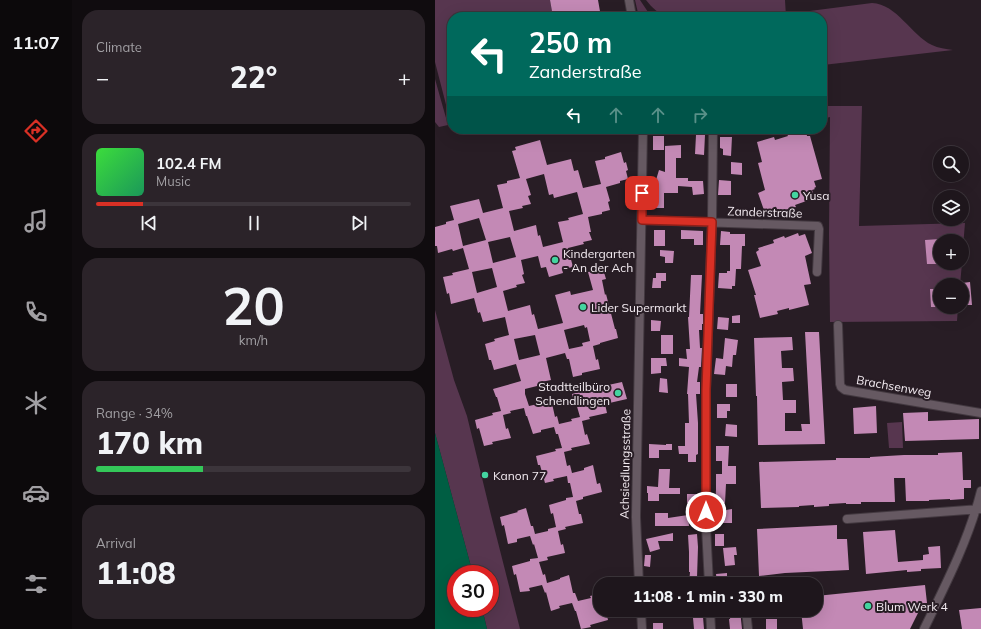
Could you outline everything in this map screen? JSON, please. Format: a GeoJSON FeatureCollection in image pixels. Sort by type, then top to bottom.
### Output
{"type":"FeatureCollection","features":[{"type":"Feature","properties":{"kind":"street"},"geometry":{"type":"LineString","coordinates":[[629,0],[631,12]]}},
{"type":"Feature","properties":{"kind":"street","name":"Achsiedlungsstraße"},"geometry":{"type":"LineString","coordinates":[[639,577],[636,513],[643,134]]}},
{"type":"Feature","properties":{"kind":"street"},"geometry":{"type":"LineString","coordinates":[[709,577],[705,527],[706,390],[712,222],[713,134]]}},
{"type":"Feature","properties":{"kind":"street","name":"Zanderstraße"},"geometry":{"type":"LineString","coordinates":[[642,220],[818,226],[817,272]]}},
{"type":"Feature","properties":{"kind":"street","name":"Brachsenweg"},"geometry":{"type":"LineString","coordinates":[[837,325],[840,384],[845,390],[981,413]]}},
{"type":"Feature","properties":{"kind":"street"},"geometry":{"type":"LineString","coordinates":[[924,629],[979,509],[981,491]]}},
{"type":"Feature","properties":{"kind":"street"},"geometry":{"type":"LineString","coordinates":[[847,519],[979,509]]}},
{"type":"Feature","properties":{"kind":"street"},"geometry":{"type":"LineString","coordinates":[[641,617],[642,629]]}},
{"type":"Feature","properties":{"kind":"street"},"geometry":{"type":"LineString","coordinates":[[710,617],[711,629]]}},
{"type":"Feature","properties":{"kind":"street"},"geometry":{"type":"LineString","coordinates":[[747,617],[748,629]]}},
{"type":"Feature","properties":{"kind":"shaded area"},"geometry":{"type":"Polygon","coordinates":[[[435,0],[550,0],[552,12],[447,12],[447,108],[435,62],[435,0]]]}},
{"type":"Feature","properties":{"kind":"shaded area"},"geometry":{"type":"Polygon","coordinates":[[[635,0],[640,0],[648,12],[638,12],[635,0]]]}},
{"type":"Feature","properties":{"kind":"shaded area"},"geometry":{"type":"Polygon","coordinates":[[[646,0],[785,0],[786,12],[658,12],[646,0]]]}},
{"type":"Feature","properties":{"kind":"shaded area"},"geometry":{"type":"Polygon","coordinates":[[[872,3],[881,5],[896,14],[917,34],[932,45],[939,48],[953,50],[827,65],[827,12],[802,12],[872,3]]]}},
{"type":"Feature","properties":{"kind":"shaded area"},"geometry":{"type":"Polygon","coordinates":[[[435,79],[447,125],[439,127],[435,122],[435,79]]]}},
{"type":"Feature","properties":{"kind":"shaded area"},"geometry":{"type":"Polygon","coordinates":[[[827,106],[862,106],[859,226],[933,224],[933,226],[965,226],[964,234],[933,234],[933,270],[961,270],[961,278],[933,278],[933,314],[958,314],[957,321],[830,322],[830,117],[827,118],[827,106]]]}},
{"type":"Feature","properties":{"kind":"shaded area"},"geometry":{"type":"Polygon","coordinates":[[[435,310],[454,380],[467,416],[520,629],[487,629],[484,617],[499,617],[499,565],[471,565],[435,433],[435,310]]]}},
{"type":"Feature","properties":{"kind":"shaded area"},"geometry":{"type":"Polygon","coordinates":[[[902,422],[903,448],[889,448],[887,423],[902,422]]]}},
{"type":"Feature","properties":{"kind":"shaded area"},"geometry":{"type":"Polygon","coordinates":[[[435,433],[471,565],[447,565],[447,617],[484,617],[487,629],[435,629],[435,433]]]}},
{"type":"Feature","properties":{"kind":"building"},"geometry":{"type":"Polygon","coordinates":[[[550,0],[598,0],[600,12],[552,12],[550,0]]]}},
{"type":"Feature","properties":{"kind":"building"},"geometry":{"type":"Polygon","coordinates":[[[707,134],[705,135],[704,155],[695,154],[696,135],[690,135],[707,134]]]}},
{"type":"Feature","properties":{"kind":"building"},"geometry":{"type":"Polygon","coordinates":[[[787,134],[807,134],[807,136],[810,136],[822,179],[814,181],[816,187],[812,190],[815,198],[795,205],[796,207],[775,214],[773,211],[765,213],[758,193],[765,190],[758,163],[762,162],[757,142],[774,137],[775,140],[788,136],[787,134]]]}},
{"type":"Feature","properties":{"kind":"building"},"geometry":{"type":"Polygon","coordinates":[[[653,136],[664,136],[664,150],[653,150],[653,136]]]}},
{"type":"Feature","properties":{"kind":"building"},"geometry":{"type":"Polygon","coordinates":[[[720,137],[732,137],[731,156],[723,155],[723,149],[720,148],[720,137]]]}},
{"type":"Feature","properties":{"kind":"building"},"geometry":{"type":"Polygon","coordinates":[[[540,140],[547,165],[571,159],[574,171],[578,170],[583,188],[601,184],[595,161],[605,159],[605,157],[621,152],[628,170],[626,171],[628,179],[606,187],[610,201],[608,202],[610,210],[602,212],[602,214],[588,217],[591,232],[589,232],[592,240],[583,242],[584,244],[568,248],[573,267],[562,269],[563,273],[549,277],[546,267],[541,268],[538,256],[521,260],[524,274],[522,275],[525,283],[503,291],[508,311],[530,305],[532,315],[534,314],[538,329],[563,323],[555,295],[570,291],[571,295],[593,290],[588,272],[603,269],[606,279],[602,280],[605,295],[606,294],[618,338],[593,346],[596,360],[598,359],[600,369],[582,373],[582,375],[573,377],[569,359],[567,359],[565,353],[546,358],[551,380],[541,382],[541,385],[525,389],[529,406],[551,399],[555,417],[557,416],[559,424],[572,421],[571,419],[580,417],[572,394],[590,388],[622,382],[627,399],[605,404],[607,413],[589,417],[590,419],[582,421],[585,435],[587,434],[590,444],[571,448],[572,450],[564,452],[567,466],[570,465],[572,473],[584,470],[584,468],[593,465],[597,484],[600,483],[602,492],[583,497],[583,499],[576,501],[583,523],[565,527],[566,529],[558,531],[561,545],[563,544],[565,553],[547,557],[548,560],[539,562],[543,575],[545,574],[547,583],[569,575],[573,593],[575,593],[578,601],[591,598],[590,596],[593,595],[593,617],[607,617],[608,620],[590,625],[591,627],[581,629],[572,603],[559,606],[560,608],[551,611],[546,592],[545,593],[542,585],[529,588],[530,591],[520,592],[516,574],[514,575],[512,566],[530,561],[530,559],[538,558],[530,536],[517,539],[517,542],[508,544],[504,525],[502,526],[500,517],[526,508],[535,534],[548,531],[548,529],[556,527],[553,513],[551,514],[549,505],[566,500],[566,498],[573,497],[570,483],[568,483],[567,476],[553,479],[554,481],[545,483],[536,456],[562,448],[558,434],[556,434],[554,427],[541,430],[541,432],[533,434],[524,408],[510,411],[511,413],[503,415],[506,429],[508,428],[511,438],[492,442],[493,444],[484,446],[475,420],[501,411],[493,389],[521,381],[516,364],[494,370],[491,360],[489,360],[485,344],[495,341],[494,339],[509,335],[505,317],[483,322],[480,312],[478,313],[474,298],[451,304],[449,293],[447,294],[443,277],[469,269],[463,248],[438,253],[437,246],[435,246],[435,227],[454,220],[450,206],[479,199],[483,213],[503,208],[497,185],[520,178],[512,151],[516,150],[515,147],[540,140]],[[544,174],[526,179],[531,195],[528,196],[531,204],[522,206],[523,208],[509,211],[514,231],[536,225],[538,236],[540,235],[543,247],[563,242],[558,222],[569,220],[568,218],[583,214],[577,192],[554,198],[553,194],[549,195],[544,174]],[[479,218],[458,224],[463,246],[486,240],[479,218]],[[510,237],[488,242],[493,263],[516,257],[510,237]],[[492,268],[472,272],[477,293],[497,287],[492,268]],[[584,325],[564,330],[569,349],[583,346],[582,343],[590,341],[587,327],[585,328],[584,325]],[[535,335],[514,339],[519,360],[540,355],[535,335]]]}},
{"type":"Feature","properties":{"kind":"building"},"geometry":{"type":"Polygon","coordinates":[[[681,145],[681,158],[676,158],[676,178],[688,178],[688,181],[703,181],[704,194],[693,195],[692,187],[678,186],[678,193],[664,193],[664,208],[653,208],[654,180],[656,180],[659,170],[665,172],[665,146],[681,145]]]}},
{"type":"Feature","properties":{"kind":"building"},"geometry":{"type":"Polygon","coordinates":[[[731,162],[742,163],[742,175],[731,174],[731,162]]]}},
{"type":"Feature","properties":{"kind":"building"},"geometry":{"type":"Polygon","coordinates":[[[719,180],[731,181],[731,195],[718,195],[719,180]]]}},
{"type":"Feature","properties":{"kind":"building"},"geometry":{"type":"Polygon","coordinates":[[[654,230],[665,230],[665,246],[654,246],[654,230]]]}},
{"type":"Feature","properties":{"kind":"building"},"geometry":{"type":"Polygon","coordinates":[[[681,230],[703,231],[703,245],[694,245],[694,239],[681,239],[681,230]]]}},
{"type":"Feature","properties":{"kind":"building"},"geometry":{"type":"Polygon","coordinates":[[[721,231],[730,232],[730,234],[745,234],[745,246],[742,246],[741,269],[736,269],[735,286],[732,286],[732,289],[718,288],[719,273],[727,273],[727,271],[730,271],[730,245],[720,245],[721,231]]]}},
{"type":"Feature","properties":{"kind":"building"},"geometry":{"type":"Polygon","coordinates":[[[798,233],[799,236],[805,234],[812,253],[805,256],[811,284],[804,285],[809,305],[789,310],[789,308],[777,311],[778,314],[760,318],[754,295],[756,295],[748,270],[761,266],[756,252],[759,250],[758,248],[774,243],[773,240],[784,236],[785,238],[798,233]]]}},
{"type":"Feature","properties":{"kind":"building"},"geometry":{"type":"Polygon","coordinates":[[[933,239],[933,264],[927,264],[925,240],[933,239]]]}},
{"type":"Feature","properties":{"kind":"building"},"geometry":{"type":"Polygon","coordinates":[[[660,250],[674,251],[673,263],[665,263],[665,257],[660,256],[660,250]]]}},
{"type":"Feature","properties":{"kind":"building"},"geometry":{"type":"Polygon","coordinates":[[[656,273],[666,273],[666,281],[661,281],[661,288],[652,288],[653,278],[656,278],[656,273]]]}},
{"type":"Feature","properties":{"kind":"building"},"geometry":{"type":"Polygon","coordinates":[[[691,275],[702,275],[700,314],[703,314],[703,324],[702,330],[699,330],[700,348],[702,348],[701,367],[699,367],[697,382],[700,382],[700,394],[696,394],[698,454],[696,455],[696,462],[688,462],[688,454],[679,454],[678,446],[685,446],[685,423],[689,423],[687,394],[689,367],[679,366],[679,358],[687,359],[686,349],[690,349],[688,317],[691,275]]]}},
{"type":"Feature","properties":{"kind":"building"},"geometry":{"type":"Polygon","coordinates":[[[970,282],[972,305],[969,305],[970,282]]]}},
{"type":"Feature","properties":{"kind":"building"},"geometry":{"type":"Polygon","coordinates":[[[930,289],[933,289],[933,307],[931,307],[930,289]]]}},
{"type":"Feature","properties":{"kind":"building"},"geometry":{"type":"Polygon","coordinates":[[[740,315],[740,323],[732,323],[732,316],[740,315]]]}},
{"type":"Feature","properties":{"kind":"building"},"geometry":{"type":"Polygon","coordinates":[[[718,317],[729,318],[728,330],[717,329],[718,317]]]}},
{"type":"Feature","properties":{"kind":"building"},"geometry":{"type":"Polygon","coordinates":[[[651,320],[661,321],[660,331],[651,331],[651,320]]]}},
{"type":"Feature","properties":{"kind":"building"},"geometry":{"type":"Polygon","coordinates":[[[805,332],[819,332],[825,444],[758,445],[754,338],[792,337],[793,350],[781,351],[782,368],[793,368],[794,381],[782,382],[783,400],[796,400],[796,413],[785,413],[785,431],[802,431],[801,424],[810,424],[805,332]]]}},
{"type":"Feature","properties":{"kind":"building"},"geometry":{"type":"Polygon","coordinates":[[[661,335],[673,335],[673,354],[661,354],[661,335]]]}},
{"type":"Feature","properties":{"kind":"building"},"geometry":{"type":"Polygon","coordinates":[[[725,338],[738,340],[736,355],[733,355],[732,367],[726,366],[725,375],[714,374],[716,358],[723,359],[725,338]]]}},
{"type":"Feature","properties":{"kind":"building"},"geometry":{"type":"Polygon","coordinates":[[[651,358],[666,358],[667,366],[661,366],[661,373],[651,374],[651,358]]]}},
{"type":"Feature","properties":{"kind":"building"},"geometry":{"type":"Polygon","coordinates":[[[660,378],[667,379],[668,393],[659,392],[660,378]]]}},
{"type":"Feature","properties":{"kind":"building"},"geometry":{"type":"Polygon","coordinates":[[[726,384],[737,384],[737,397],[726,397],[726,384]]]}},
{"type":"Feature","properties":{"kind":"building"},"geometry":{"type":"Polygon","coordinates":[[[717,404],[730,404],[730,411],[727,411],[727,418],[717,418],[717,404]]]}},
{"type":"Feature","properties":{"kind":"building"},"geometry":{"type":"Polygon","coordinates":[[[876,406],[877,433],[854,434],[853,408],[876,406]]]}},
{"type":"Feature","properties":{"kind":"building"},"geometry":{"type":"Polygon","coordinates":[[[928,412],[928,421],[979,419],[979,439],[905,441],[903,413],[928,412]]]}},
{"type":"Feature","properties":{"kind":"building"},"geometry":{"type":"Polygon","coordinates":[[[726,424],[737,425],[737,437],[725,436],[726,424]]]}},
{"type":"Feature","properties":{"kind":"building"},"geometry":{"type":"Polygon","coordinates":[[[649,444],[672,444],[672,450],[659,450],[659,458],[649,458],[649,444]]]}},
{"type":"Feature","properties":{"kind":"building"},"geometry":{"type":"Polygon","coordinates":[[[716,446],[729,446],[728,466],[736,466],[736,484],[726,484],[725,503],[715,503],[716,474],[722,474],[722,461],[716,461],[716,446]]]}},
{"type":"Feature","properties":{"kind":"building"},"geometry":{"type":"Polygon","coordinates":[[[962,452],[963,480],[971,480],[971,488],[964,488],[964,499],[906,501],[905,478],[894,478],[895,502],[861,502],[861,504],[829,504],[829,506],[814,507],[814,505],[761,508],[759,462],[836,460],[836,458],[870,458],[904,455],[938,455],[938,453],[962,452]]]}},
{"type":"Feature","properties":{"kind":"building"},"geometry":{"type":"Polygon","coordinates":[[[659,469],[670,469],[669,488],[680,488],[680,494],[659,494],[659,501],[648,501],[647,486],[658,487],[659,469]]]}},
{"type":"Feature","properties":{"kind":"building"},"geometry":{"type":"Polygon","coordinates":[[[687,494],[698,494],[698,503],[687,503],[687,494]]]}},
{"type":"Feature","properties":{"kind":"building"},"geometry":{"type":"Polygon","coordinates":[[[732,509],[732,523],[720,523],[720,511],[732,509]]]}},
{"type":"Feature","properties":{"kind":"building"},"geometry":{"type":"Polygon","coordinates":[[[655,513],[668,513],[668,518],[688,515],[689,526],[655,526],[655,513]]]}},
{"type":"Feature","properties":{"kind":"building"},"geometry":{"type":"Polygon","coordinates":[[[837,525],[837,539],[847,539],[849,570],[785,573],[759,576],[757,529],[837,525]]]}},
{"type":"Feature","properties":{"kind":"building"},"geometry":{"type":"Polygon","coordinates":[[[895,530],[898,562],[923,560],[923,555],[929,554],[928,547],[940,546],[941,568],[921,569],[921,571],[907,572],[907,570],[866,574],[863,532],[895,530]]]}},
{"type":"Feature","properties":{"kind":"building"},"geometry":{"type":"Polygon","coordinates":[[[673,533],[673,541],[658,541],[660,549],[650,552],[646,539],[673,533]]]}},
{"type":"Feature","properties":{"kind":"building"},"geometry":{"type":"Polygon","coordinates":[[[697,534],[697,577],[690,577],[688,535],[697,534]]]}},
{"type":"Feature","properties":{"kind":"building"},"geometry":{"type":"Polygon","coordinates":[[[715,534],[724,534],[724,546],[715,546],[715,534]]]}},
{"type":"Feature","properties":{"kind":"building"},"geometry":{"type":"Polygon","coordinates":[[[736,547],[737,555],[734,555],[735,565],[725,566],[723,548],[736,547]]]}},
{"type":"Feature","properties":{"kind":"building"},"geometry":{"type":"Polygon","coordinates":[[[645,555],[651,555],[650,567],[644,566],[645,555]]]}},
{"type":"Feature","properties":{"kind":"building"},"geometry":{"type":"Polygon","coordinates":[[[727,573],[727,577],[716,577],[716,574],[727,573]]]}},
{"type":"Feature","properties":{"kind":"building","name":"Blum Werk 4"},"geometry":{"type":"Polygon","coordinates":[[[925,585],[927,603],[923,603],[910,629],[803,629],[802,617],[823,617],[823,595],[925,585]]]}},
{"type":"Feature","properties":{"kind":"building"},"geometry":{"type":"Polygon","coordinates":[[[981,608],[981,629],[962,629],[959,610],[981,608]]]}},
{"type":"Feature","properties":{"kind":"building"},"geometry":{"type":"Polygon","coordinates":[[[703,617],[704,629],[694,629],[693,618],[703,617]]]}},
{"type":"Feature","properties":{"kind":"building"},"geometry":{"type":"Polygon","coordinates":[[[730,617],[741,617],[742,629],[730,629],[730,617]]]}},
{"type":"Feature","properties":{"kind":"building"},"geometry":{"type":"Polygon","coordinates":[[[766,619],[777,619],[777,629],[766,629],[766,619]]]}},
{"type":"Feature","properties":{"kind":"building"},"geometry":{"type":"Polygon","coordinates":[[[653,623],[663,623],[663,629],[653,629],[653,623]]]}},
{"type":"Feature","properties":{"kind":"place","name":"Yusa"},"geometry":{"type":"Point","coordinates":[795,195]}},
{"type":"Feature","properties":{"kind":"place","name":"Kindergarten - An der Ach"},"geometry":{"type":"Point","coordinates":[555,260]}},
{"type":"Feature","properties":{"kind":"place","name":"Lider Supermarkt"},"geometry":{"type":"Point","coordinates":[583,307]}},
{"type":"Feature","properties":{"kind":"place","name":"Stadtteilbüro Schendlingen"},"geometry":{"type":"Point","coordinates":[618,393]}},
{"type":"Feature","properties":{"kind":"place","name":"Kanon 77"},"geometry":{"type":"Point","coordinates":[485,475]}},
{"type":"Feature","properties":{"kind":"place","name":"Blum Werk 4"},"geometry":{"type":"Point","coordinates":[868,606]}},
{"type":"Feature","properties":{"kind":"route"},"geometry":{"type":"LineString","coordinates":[[642,193],[642,220],[712,222],[706,390],[706,512]]}}]}
